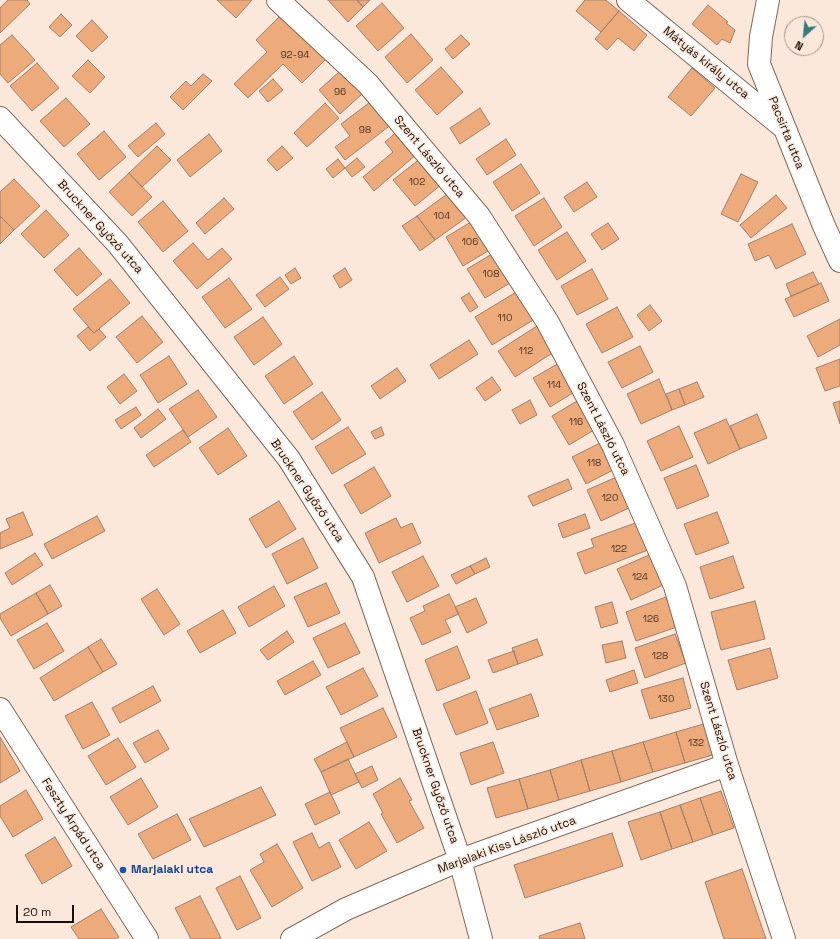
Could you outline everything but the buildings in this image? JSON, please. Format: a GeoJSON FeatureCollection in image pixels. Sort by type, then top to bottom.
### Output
{"type":"FeatureCollection","features":[{"type":"Feature","properties":{"kind":"street","name":"Szent László utca"},"geometry":{"type":"LineString","coordinates":[[278,0],[368,84],[479,216],[547,321],[614,445],[675,586],[727,765],[784,939]]}},
{"type":"Feature","properties":{"kind":"street","name":"Mátyás király utca"},"geometry":{"type":"LineString","coordinates":[[628,0],[707,62],[783,127]]}},
{"type":"Feature","properties":{"kind":"street","name":"Pacsirta utca"},"geometry":{"type":"LineString","coordinates":[[768,0],[761,37],[759,64],[783,127],[840,261]]}},
{"type":"Feature","properties":{"kind":"street","name":"Bruckner Győző utca"},"geometry":{"type":"LineString","coordinates":[[0,118],[118,244],[289,459],[363,577],[460,860],[481,939]]}},
{"type":"Feature","properties":{"kind":"street","name":"Feszty Árpád utca"},"geometry":{"type":"LineString","coordinates":[[0,709],[147,939]]}},
{"type":"Feature","properties":{"kind":"street","name":"Marjalaki Kiss László utca"},"geometry":{"type":"LineString","coordinates":[[292,939],[346,909],[460,860],[727,765]]}},
{"type":"Feature","properties":{"kind":"place","name":"Marjalaki utca"},"geometry":{"type":"Point","coordinates":[123,870]}}]}
